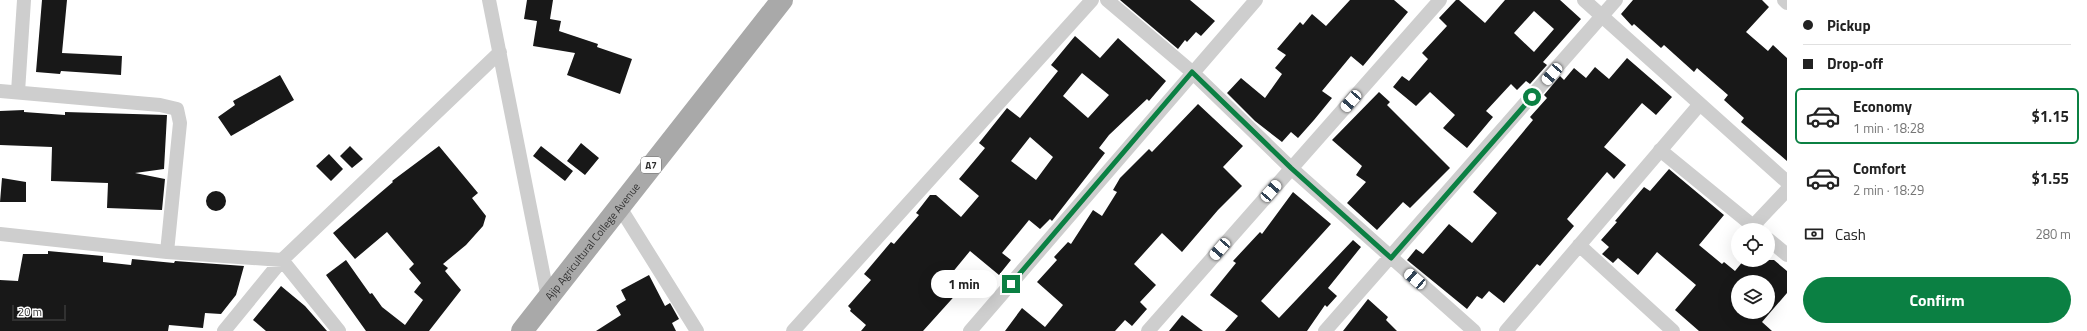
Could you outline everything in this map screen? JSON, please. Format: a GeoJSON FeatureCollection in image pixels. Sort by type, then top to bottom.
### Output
{"type":"FeatureCollection","features":[{"type":"Feature","properties":{"kind":"main road","name":"Ajip Agricultural College Avenue"},"geometry":{"type":"LineString","coordinates":[[527,329],[548,298],[619,206],[782,0]]}},
{"type":"Feature","properties":{"kind":"street"},"geometry":{"type":"LineString","coordinates":[[18,92],[24,0]]}},
{"type":"Feature","properties":{"kind":"street"},"geometry":{"type":"LineString","coordinates":[[489,0],[548,298]]}},
{"type":"Feature","properties":{"kind":"street"},"geometry":{"type":"LineString","coordinates":[[794,331],[1092,0]]}},
{"type":"Feature","properties":{"kind":"street"},"geometry":{"type":"LineString","coordinates":[[1107,0],[1192,72],[1291,168],[1474,331]]}},
{"type":"Feature","properties":{"kind":"street"},"geometry":{"type":"LineString","coordinates":[[970,331],[1192,72],[1256,0]]}},
{"type":"Feature","properties":{"kind":"street"},"geometry":{"type":"LineString","coordinates":[[1148,331],[1440,0]]}},
{"type":"Feature","properties":{"kind":"street"},"geometry":{"type":"LineString","coordinates":[[1584,0],[1787,182]]}},
{"type":"Feature","properties":{"kind":"street"},"geometry":{"type":"LineString","coordinates":[[1325,331],[1391,258],[1616,0]]}},
{"type":"Feature","properties":{"kind":"street"},"geometry":{"type":"LineString","coordinates":[[224,331],[282,260],[500,52]]}},
{"type":"Feature","properties":{"kind":"street"},"geometry":{"type":"LineString","coordinates":[[0,91],[160,104],[177,109],[180,123],[166,252]]}},
{"type":"Feature","properties":{"kind":"street"},"geometry":{"type":"LineString","coordinates":[[1506,331],[1700,104]]}},
{"type":"Feature","properties":{"kind":"street"},"geometry":{"type":"LineString","coordinates":[[1660,150],[1749,223]]}},
{"type":"Feature","properties":{"kind":"street"},"geometry":{"type":"LineString","coordinates":[[1759,223],[1787,190]]}},
{"type":"Feature","properties":{"kind":"street"},"geometry":{"type":"LineString","coordinates":[[619,206],[697,331]]}},
{"type":"Feature","properties":{"kind":"street"},"geometry":{"type":"LineString","coordinates":[[0,234],[166,252],[282,260],[339,331]]}},
{"type":"Feature","properties":{"kind":"street"},"geometry":{"type":"LineString","coordinates":[[1579,245],[1673,331]]}},
{"type":"Feature","properties":{"kind":"street"},"geometry":{"type":"LineString","coordinates":[[1775,245],[1787,255]]}},
{"type":"Feature","properties":{"kind":"building"},"geometry":{"type":"Polygon","coordinates":[[[42,0],[67,0],[62,53],[122,56],[121,75],[61,71],[60,74],[36,72],[42,0]]]}},
{"type":"Feature","properties":{"kind":"building"},"geometry":{"type":"Polygon","coordinates":[[[527,0],[553,0],[550,19],[561,21],[559,31],[598,44],[597,47],[632,59],[620,94],[567,75],[575,53],[533,46],[537,21],[524,19],[527,0]]]}},
{"type":"Feature","properties":{"kind":"building"},"geometry":{"type":"Polygon","coordinates":[[[1120,0],[1190,0],[1215,21],[1201,36],[1196,32],[1187,42],[1185,40],[1178,49],[1120,0]]]}},
{"type":"Feature","properties":{"kind":"building"},"geometry":{"type":"Polygon","coordinates":[[[1350,0],[1394,0],[1408,12],[1363,66],[1351,56],[1322,91],[1332,98],[1298,138],[1291,132],[1282,142],[1255,121],[1227,93],[1241,78],[1265,98],[1282,74],[1275,68],[1286,55],[1277,49],[1300,22],[1303,25],[1312,14],[1326,26],[1350,0]]]}},
{"type":"Feature","properties":{"kind":"building"},"geometry":{"type":"Polygon","coordinates":[[[1456,0],[1459,0],[1485,23],[1505,0],[1560,0],[1581,19],[1543,62],[1547,65],[1530,84],[1526,81],[1517,90],[1511,84],[1486,111],[1493,117],[1467,148],[1443,128],[1455,115],[1430,92],[1416,106],[1393,87],[1402,76],[1409,81],[1428,59],[1422,53],[1447,26],[1439,18],[1456,0]],[[1534,11],[1514,33],[1534,52],[1554,29],[1534,11]]]}},
{"type":"Feature","properties":{"kind":"building"},"geometry":{"type":"Polygon","coordinates":[[[1633,0],[1762,0],[1769,7],[1746,32],[1768,51],[1773,45],[1787,58],[1787,161],[1741,122],[1744,118],[1724,100],[1728,95],[1697,68],[1694,72],[1664,45],[1661,48],[1634,24],[1632,26],[1621,14],[1633,0]]]}},
{"type":"Feature","properties":{"kind":"building"},"geometry":{"type":"Polygon","coordinates":[[[1075,36],[1100,58],[1118,38],[1166,81],[1149,101],[1147,99],[1109,135],[1099,148],[1105,153],[1052,221],[1050,219],[1040,229],[1029,220],[1002,253],[1011,260],[999,275],[970,251],[947,279],[960,290],[923,331],[861,331],[866,325],[850,311],[851,309],[848,306],[871,280],[864,274],[891,242],[894,244],[919,215],[916,213],[930,195],[936,195],[961,217],[979,196],[959,179],[985,148],[979,143],[1007,108],[1020,118],[1058,71],[1051,65],[1075,36]],[[1082,73],[1063,96],[1088,118],[1109,95],[1082,73]],[[1030,137],[1011,161],[1036,180],[1053,157],[1030,137]]]}},
{"type":"Feature","properties":{"kind":"building"},"geometry":{"type":"Polygon","coordinates":[[[1627,58],[1672,97],[1656,115],[1642,103],[1604,147],[1626,165],[1614,179],[1607,172],[1567,219],[1574,226],[1540,266],[1537,264],[1504,303],[1489,291],[1482,299],[1477,296],[1467,309],[1407,260],[1416,249],[1423,254],[1449,224],[1472,243],[1497,213],[1473,192],[1533,120],[1530,117],[1547,98],[1544,95],[1560,76],[1564,80],[1574,68],[1586,78],[1595,67],[1609,79],[1627,58]]]}},
{"type":"Feature","properties":{"kind":"building"},"geometry":{"type":"Polygon","coordinates":[[[280,75],[294,100],[231,136],[218,117],[235,105],[233,101],[280,75]]]}},
{"type":"Feature","properties":{"kind":"building"},"geometry":{"type":"Polygon","coordinates":[[[1379,92],[1390,102],[1387,105],[1450,168],[1410,208],[1403,202],[1377,230],[1347,203],[1366,182],[1356,175],[1362,166],[1332,140],[1379,92]]]}},
{"type":"Feature","properties":{"kind":"building"},"geometry":{"type":"Polygon","coordinates":[[[1198,104],[1243,146],[1223,167],[1242,186],[1218,210],[1182,252],[1162,233],[1134,264],[1156,285],[1140,302],[1147,309],[1132,326],[1125,320],[1115,331],[1005,331],[1022,308],[1045,327],[1063,305],[1037,282],[1057,260],[1054,257],[1068,242],[1071,244],[1093,210],[1102,216],[1117,192],[1113,190],[1120,178],[1149,149],[1152,152],[1198,104]]]}},
{"type":"Feature","properties":{"kind":"building"},"geometry":{"type":"Polygon","coordinates":[[[24,110],[24,112],[65,115],[65,112],[167,115],[164,169],[135,173],[165,179],[162,210],[107,208],[108,183],[51,181],[52,147],[0,145],[0,111],[24,110]]]}},
{"type":"Feature","properties":{"kind":"building"},"geometry":{"type":"Polygon","coordinates":[[[581,143],[599,158],[585,175],[567,161],[581,143]]]}},
{"type":"Feature","properties":{"kind":"building"},"geometry":{"type":"Polygon","coordinates":[[[350,146],[363,159],[352,168],[340,156],[350,146]]]}},
{"type":"Feature","properties":{"kind":"building"},"geometry":{"type":"Polygon","coordinates":[[[439,146],[478,193],[472,198],[486,216],[483,226],[466,245],[443,264],[448,268],[445,271],[461,290],[429,331],[366,331],[326,275],[346,260],[370,294],[372,293],[382,307],[405,325],[423,300],[414,292],[421,283],[409,269],[414,264],[387,232],[355,259],[333,233],[393,182],[392,181],[439,146]]]}},
{"type":"Feature","properties":{"kind":"building"},"geometry":{"type":"Polygon","coordinates":[[[541,146],[573,171],[565,181],[533,156],[541,146]]]}},
{"type":"Feature","properties":{"kind":"building"},"geometry":{"type":"Polygon","coordinates":[[[329,154],[343,169],[331,181],[316,166],[329,154]]]}},
{"type":"Feature","properties":{"kind":"building"},"geometry":{"type":"Polygon","coordinates":[[[1669,169],[1724,215],[1699,245],[1722,264],[1724,262],[1735,271],[1738,267],[1775,267],[1775,261],[1787,271],[1787,293],[1775,307],[1775,275],[1731,275],[1731,319],[1765,319],[1762,322],[1772,331],[1699,331],[1675,310],[1696,285],[1657,252],[1638,275],[1618,258],[1613,263],[1602,254],[1609,247],[1601,240],[1644,187],[1650,191],[1669,169]]]}},
{"type":"Feature","properties":{"kind":"building"},"geometry":{"type":"Polygon","coordinates":[[[2,178],[26,182],[26,202],[0,202],[2,178]]]}},
{"type":"Feature","properties":{"kind":"building"},"geometry":{"type":"Polygon","coordinates":[[[212,191],[220,191],[226,197],[226,205],[220,211],[212,211],[206,205],[206,197],[212,191]]]}},
{"type":"Feature","properties":{"kind":"building"},"geometry":{"type":"Polygon","coordinates":[[[1293,192],[1331,224],[1261,301],[1279,318],[1353,240],[1361,247],[1328,288],[1337,296],[1327,307],[1325,305],[1307,331],[1225,331],[1238,316],[1210,295],[1236,263],[1233,261],[1260,232],[1262,234],[1293,192]]]}},
{"type":"Feature","properties":{"kind":"building"},"geometry":{"type":"Polygon","coordinates":[[[48,251],[103,256],[103,262],[131,265],[132,259],[174,263],[175,261],[244,266],[236,295],[221,314],[205,313],[203,328],[169,325],[168,331],[0,331],[0,280],[18,281],[23,254],[48,254],[48,251]]]}},
{"type":"Feature","properties":{"kind":"building"},"geometry":{"type":"Polygon","coordinates":[[[649,275],[665,306],[670,303],[679,319],[672,323],[676,331],[596,331],[621,315],[616,306],[626,300],[621,290],[649,275]]]}},
{"type":"Feature","properties":{"kind":"building"},"geometry":{"type":"Polygon","coordinates":[[[281,286],[305,306],[327,331],[266,331],[253,320],[281,286]]]}},
{"type":"Feature","properties":{"kind":"building"},"geometry":{"type":"Polygon","coordinates":[[[1368,299],[1388,317],[1386,320],[1397,331],[1343,331],[1368,299]]]}},
{"type":"Feature","properties":{"kind":"building"},"geometry":{"type":"Polygon","coordinates":[[[1182,315],[1203,331],[1169,331],[1182,315]]]}},
{"type":"Feature","properties":{"kind":"route"},"geometry":{"type":"LineString","coordinates":[[1011,284],[1192,72],[1291,168],[1391,258],[1532,97]]}}]}
